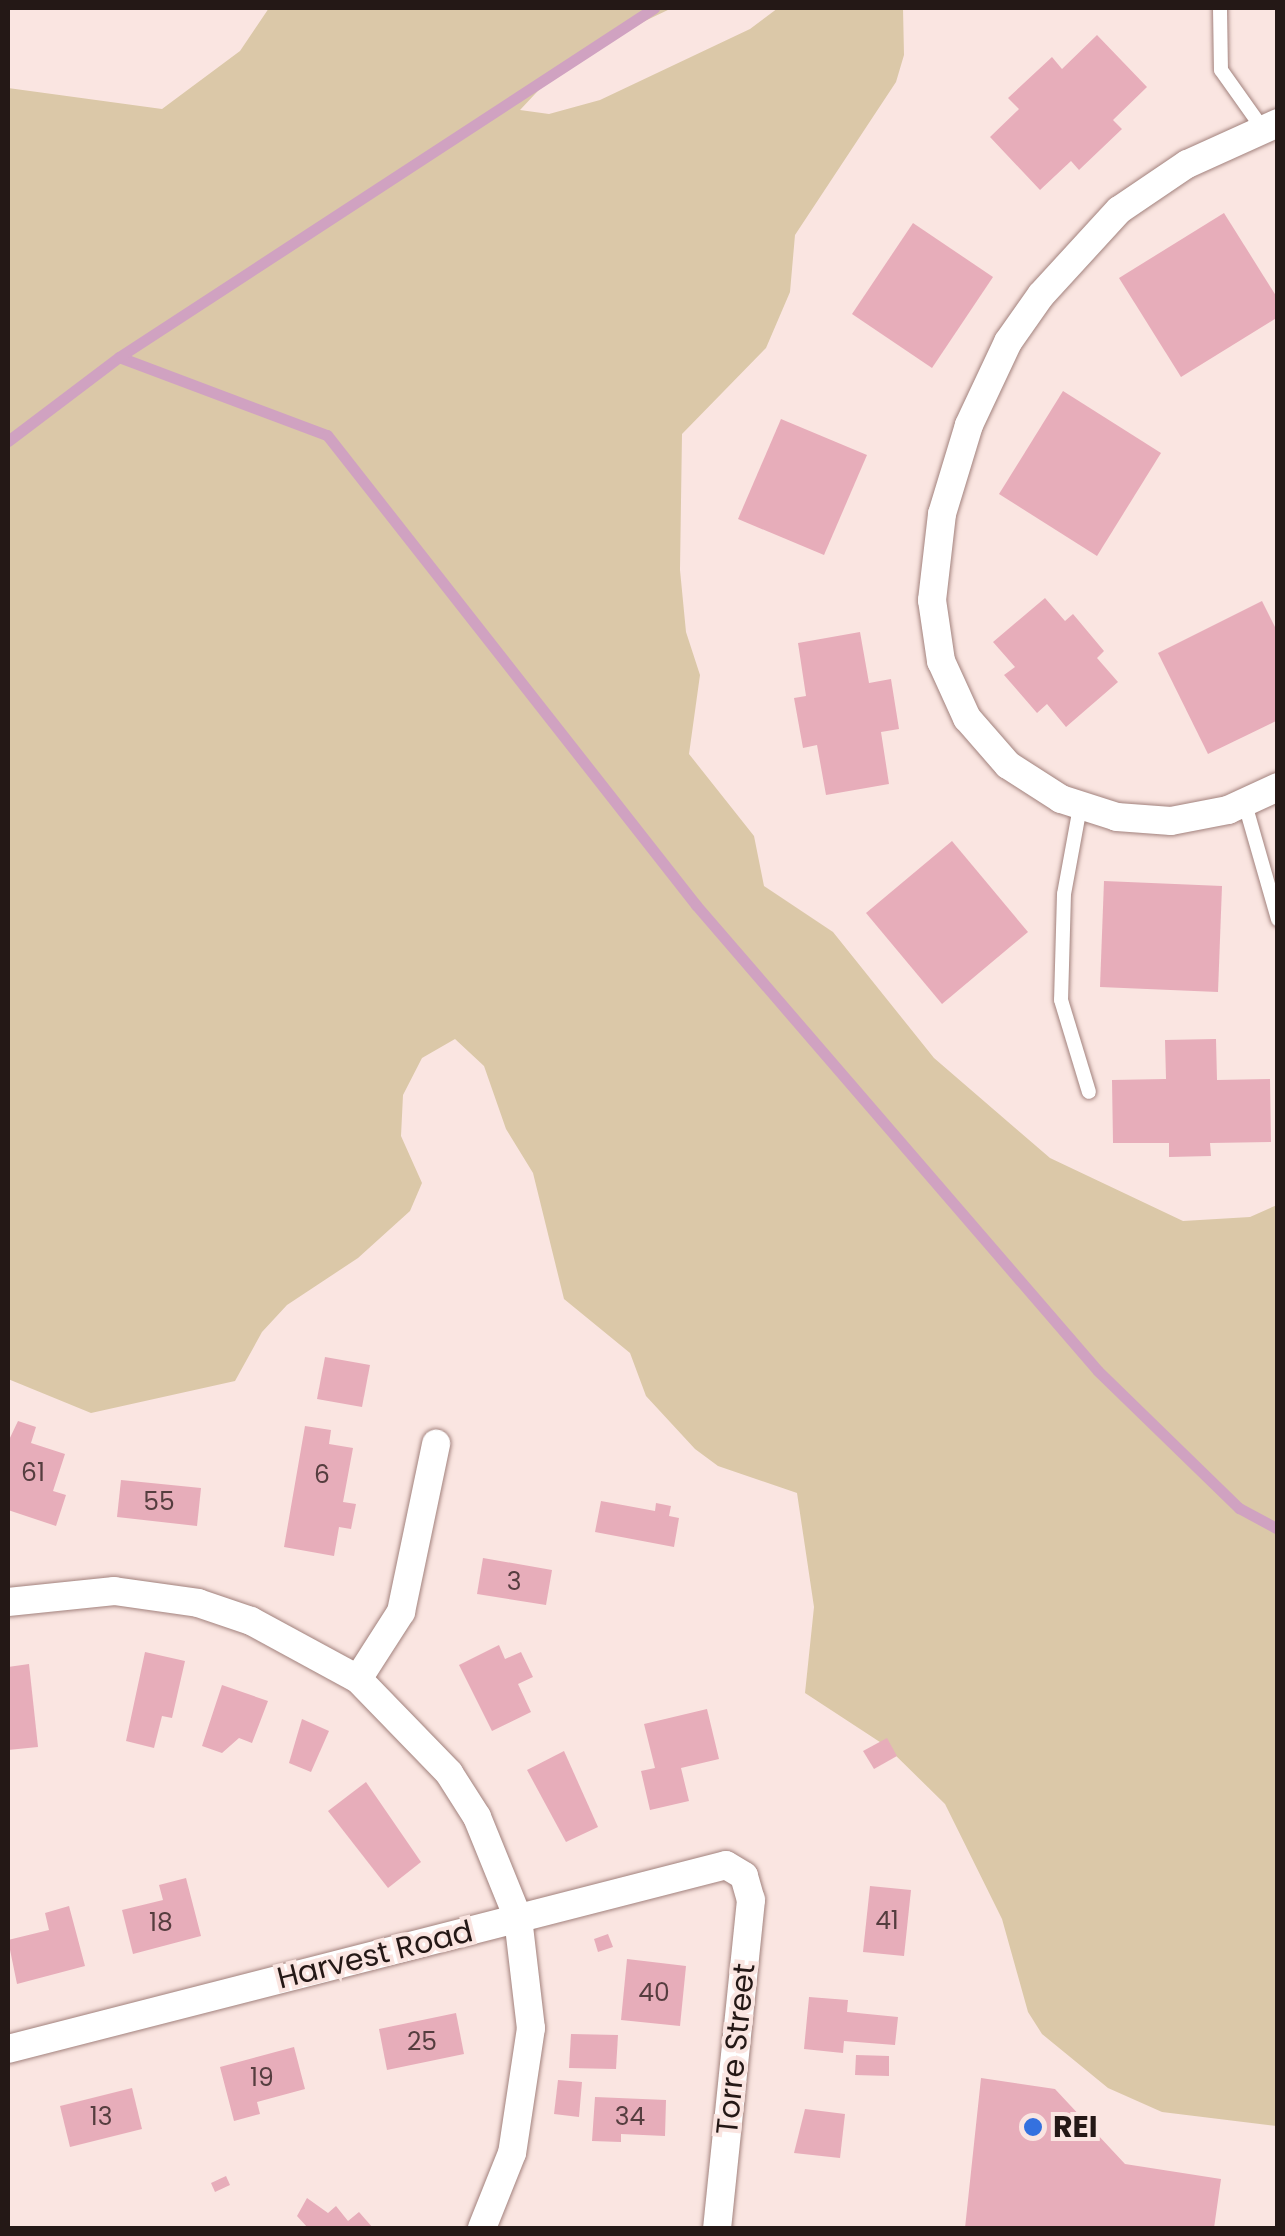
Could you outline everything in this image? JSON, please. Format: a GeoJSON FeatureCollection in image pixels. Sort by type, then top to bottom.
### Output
{"type":"FeatureCollection","features":[{"type":"Feature","properties":{"kind":"street"},"geometry":{"type":"LineString","coordinates":[[1270,126],[1150,188],[1062,266],[985,387],[942,514],[932,600],[951,690],[984,742],[1008,764],[1080,807],[1171,822],[1244,804],[1278,787]]}},
{"type":"Feature","properties":{"kind":"street"},"geometry":{"type":"LineString","coordinates":[[358,1680],[401,1612],[436,1444]]}},
{"type":"Feature","properties":{"kind":"street"},"geometry":{"type":"LineString","coordinates":[[8,1602],[92,1590],[198,1603],[280,1634],[358,1680],[414,1731],[463,1794],[518,1918],[531,2028],[512,2153],[482,2228]]}},
{"type":"Feature","properties":{"kind":"street","name":"Harvest Road"},"geometry":{"type":"LineString","coordinates":[[8,2049],[711,1866],[740,1872]]}},
{"type":"Feature","properties":{"kind":"street","name":"Torre Street"},"geometry":{"type":"LineString","coordinates":[[717,2228],[751,1900],[740,1872]]}},
{"type":"Feature","properties":{"kind":"lane"},"geometry":{"type":"LineString","coordinates":[[1220,8],[1222,70],[1270,126]]}},
{"type":"Feature","properties":{"kind":"lane"},"geometry":{"type":"LineString","coordinates":[[1244,804],[1278,919]]}},
{"type":"Feature","properties":{"kind":"lane"},"geometry":{"type":"LineString","coordinates":[[1080,807],[1064,894],[1060,1000],[1089,1092]]}},
{"type":"Feature","properties":{"kind":"shaded area"},"geometry":{"type":"Polygon","coordinates":[[[269,8],[672,8],[603,41],[551,77],[520,110],[549,114],[600,100],[750,29],[778,8],[903,8],[904,55],[896,82],[795,235],[790,292],[766,348],[682,434],[680,570],[686,632],[700,675],[689,754],[754,836],[764,886],[833,932],[934,1058],[1050,1158],[1183,1221],[1250,1217],[1277,1205],[1277,2126],[1162,2112],[1108,2088],[1042,2034],[1028,2012],[1002,1919],[945,1804],[886,1746],[805,1693],[814,1607],[797,1493],[718,1466],[695,1449],[646,1396],[630,1353],[564,1299],[533,1173],[506,1129],[484,1066],[455,1039],[422,1058],[403,1095],[401,1136],[422,1183],[410,1211],[358,1258],[287,1305],[262,1332],[235,1381],[91,1413],[8,1379],[8,88],[162,109],[240,51],[269,8]]]}},
{"type":"Feature","properties":{"kind":"building"},"geometry":{"type":"Polygon","coordinates":[[[1097,35],[1147,87],[1113,120],[1122,129],[1079,170],[1071,161],[1040,190],[990,137],[1019,109],[1008,98],[1052,57],[1062,69],[1097,35]]]}},
{"type":"Feature","properties":{"kind":"building"},"geometry":{"type":"Polygon","coordinates":[[[1224,213],[1278,299],[1278,317],[1181,377],[1119,278],[1224,213]]]}},
{"type":"Feature","properties":{"kind":"building"},"geometry":{"type":"Polygon","coordinates":[[[913,223],[993,277],[932,368],[852,314],[913,223]]]}},
{"type":"Feature","properties":{"kind":"building"},"geometry":{"type":"Polygon","coordinates":[[[1063,391],[1161,453],[1097,556],[999,494],[1063,391]]]}},
{"type":"Feature","properties":{"kind":"building"},"geometry":{"type":"Polygon","coordinates":[[[781,419],[867,455],[824,555],[738,519],[781,419]]]}},
{"type":"Feature","properties":{"kind":"building"},"geometry":{"type":"Polygon","coordinates":[[[1045,598],[1065,621],[1073,614],[1104,651],[1097,658],[1118,682],[1066,727],[1047,704],[1037,713],[1004,675],[1015,667],[993,642],[1045,598]]]}},
{"type":"Feature","properties":{"kind":"building"},"geometry":{"type":"Polygon","coordinates":[[[1262,601],[1278,633],[1278,720],[1208,754],[1158,653],[1262,601]]]}},
{"type":"Feature","properties":{"kind":"building"},"geometry":{"type":"Polygon","coordinates":[[[860,632],[869,683],[891,679],[899,729],[881,732],[889,784],[826,795],[817,745],[803,748],[794,698],[806,696],[798,643],[860,632]]]}},
{"type":"Feature","properties":{"kind":"building"},"geometry":{"type":"Polygon","coordinates":[[[952,841],[1028,932],[942,1004],[866,913],[952,841]]]}},
{"type":"Feature","properties":{"kind":"building"},"geometry":{"type":"Polygon","coordinates":[[[1104,881],[1222,886],[1218,992],[1100,987],[1104,881]]]}},
{"type":"Feature","properties":{"kind":"building"},"geometry":{"type":"Polygon","coordinates":[[[1216,1039],[1217,1080],[1270,1079],[1271,1142],[1210,1143],[1211,1156],[1169,1157],[1169,1143],[1113,1143],[1112,1080],[1166,1079],[1165,1040],[1216,1039]]]}},
{"type":"Feature","properties":{"kind":"building"},"geometry":{"type":"Polygon","coordinates":[[[325,1357],[370,1365],[362,1407],[317,1399],[325,1357]]]}},
{"type":"Feature","properties":{"kind":"building"},"geometry":{"type":"Polygon","coordinates":[[[18,1421],[36,1427],[31,1443],[65,1454],[53,1491],[66,1495],[56,1526],[8,1510],[8,1442],[18,1421]]]}},
{"type":"Feature","properties":{"kind":"building"},"geometry":{"type":"Polygon","coordinates":[[[305,1426],[331,1430],[329,1444],[353,1448],[343,1502],[356,1504],[351,1529],[339,1527],[334,1556],[284,1547],[305,1426]]]}},
{"type":"Feature","properties":{"kind":"building"},"geometry":{"type":"Polygon","coordinates":[[[121,1480],[201,1488],[197,1526],[117,1517],[121,1480]]]}},
{"type":"Feature","properties":{"kind":"building"},"geometry":{"type":"Polygon","coordinates":[[[601,1501],[655,1511],[656,1503],[671,1506],[669,1516],[679,1518],[674,1547],[595,1532],[601,1501]]]}},
{"type":"Feature","properties":{"kind":"building"},"geometry":{"type":"Polygon","coordinates":[[[483,1558],[552,1570],[546,1605],[477,1594],[483,1558]]]}},
{"type":"Feature","properties":{"kind":"building"},"geometry":{"type":"Polygon","coordinates":[[[499,1645],[505,1659],[521,1652],[533,1677],[518,1684],[531,1712],[492,1731],[459,1665],[499,1645]]]}},
{"type":"Feature","properties":{"kind":"building"},"geometry":{"type":"Polygon","coordinates":[[[145,1652],[185,1661],[172,1718],[162,1716],[154,1748],[126,1741],[145,1652]]]}},
{"type":"Feature","properties":{"kind":"building"},"geometry":{"type":"Polygon","coordinates":[[[29,1664],[38,1747],[8,1750],[8,1667],[29,1664]]]}},
{"type":"Feature","properties":{"kind":"building"},"geometry":{"type":"Polygon","coordinates":[[[222,1685],[268,1701],[252,1743],[239,1738],[222,1753],[202,1746],[222,1685]]]}},
{"type":"Feature","properties":{"kind":"building"},"geometry":{"type":"Polygon","coordinates":[[[707,1709],[719,1759],[681,1768],[689,1801],[650,1810],[641,1771],[655,1768],[644,1724],[707,1709]]]}},
{"type":"Feature","properties":{"kind":"building"},"geometry":{"type":"Polygon","coordinates":[[[302,1719],[329,1731],[311,1772],[289,1763],[302,1719]]]}},
{"type":"Feature","properties":{"kind":"building"},"geometry":{"type":"Polygon","coordinates":[[[887,1738],[897,1756],[874,1769],[863,1751],[887,1738]]]}},
{"type":"Feature","properties":{"kind":"building"},"geometry":{"type":"Polygon","coordinates":[[[564,1751],[598,1827],[566,1842],[527,1770],[564,1751]]]}},
{"type":"Feature","properties":{"kind":"building"},"geometry":{"type":"Polygon","coordinates":[[[366,1782],[421,1862],[388,1888],[328,1811],[366,1782]]]}},
{"type":"Feature","properties":{"kind":"building"},"geometry":{"type":"Polygon","coordinates":[[[186,1878],[201,1936],[133,1954],[122,1910],[163,1900],[159,1885],[186,1878]]]}},
{"type":"Feature","properties":{"kind":"building"},"geometry":{"type":"Polygon","coordinates":[[[870,1886],[911,1890],[904,1956],[863,1952],[870,1886]]]}},
{"type":"Feature","properties":{"kind":"building"},"geometry":{"type":"Polygon","coordinates":[[[69,1906],[85,1966],[17,1984],[8,1940],[49,1930],[45,1913],[69,1906]]]}},
{"type":"Feature","properties":{"kind":"building"},"geometry":{"type":"Polygon","coordinates":[[[608,1934],[613,1947],[598,1952],[594,1939],[608,1934]]]}},
{"type":"Feature","properties":{"kind":"building"},"geometry":{"type":"Polygon","coordinates":[[[627,1959],[686,1966],[680,2026],[621,2020],[627,1959]]]}},
{"type":"Feature","properties":{"kind":"building"},"geometry":{"type":"Polygon","coordinates":[[[809,1997],[848,2000],[847,2012],[898,2017],[895,2045],[844,2041],[843,2053],[804,2049],[809,1997]]]}},
{"type":"Feature","properties":{"kind":"building"},"geometry":{"type":"Polygon","coordinates":[[[456,2013],[464,2054],[387,2070],[379,2029],[456,2013]]]}},
{"type":"Feature","properties":{"kind":"building"},"geometry":{"type":"Polygon","coordinates":[[[571,2034],[618,2035],[616,2069],[569,2068],[571,2034]]]}},
{"type":"Feature","properties":{"kind":"building"},"geometry":{"type":"Polygon","coordinates":[[[294,2047],[305,2089],[257,2102],[260,2114],[234,2121],[220,2067],[294,2047]]]}},
{"type":"Feature","properties":{"kind":"building"},"geometry":{"type":"Polygon","coordinates":[[[856,2055],[889,2056],[889,2076],[855,2075],[856,2055]]]}},
{"type":"Feature","properties":{"kind":"building","name":"REI"},"geometry":{"type":"Polygon","coordinates":[[[981,2078],[1055,2089],[1125,2164],[1221,2179],[1214,2228],[965,2228],[981,2078]]]}},
{"type":"Feature","properties":{"kind":"building"},"geometry":{"type":"Polygon","coordinates":[[[558,2080],[582,2082],[579,2117],[554,2114],[558,2080]]]}},
{"type":"Feature","properties":{"kind":"building"},"geometry":{"type":"Polygon","coordinates":[[[132,2088],[142,2129],[70,2147],[60,2106],[132,2088]]]}},
{"type":"Feature","properties":{"kind":"building"},"geometry":{"type":"Polygon","coordinates":[[[595,2097],[666,2100],[665,2136],[621,2134],[621,2142],[592,2141],[595,2097]]]}},
{"type":"Feature","properties":{"kind":"building"},"geometry":{"type":"Polygon","coordinates":[[[805,2109],[845,2114],[840,2158],[794,2153],[805,2109]]]}},
{"type":"Feature","properties":{"kind":"building"},"geometry":{"type":"Polygon","coordinates":[[[226,2176],[230,2185],[215,2192],[211,2183],[226,2176]]]}},
{"type":"Feature","properties":{"kind":"building"},"geometry":{"type":"Polygon","coordinates":[[[307,2198],[328,2213],[336,2206],[348,2221],[359,2212],[373,2228],[308,2228],[297,2216],[307,2198]]]}},
{"type":"Feature","properties":{"kind":"waterway"},"geometry":{"type":"LineString","coordinates":[[8,441],[119,357],[654,8]]}},
{"type":"Feature","properties":{"kind":"waterway"},"geometry":{"type":"LineString","coordinates":[[119,357],[327,435],[696,905],[1098,1371],[1239,1508],[1278,1529]]}},
{"type":"Feature","properties":{"kind":"place","name":"REI"},"geometry":{"type":"Point","coordinates":[1033,2127]}}]}
